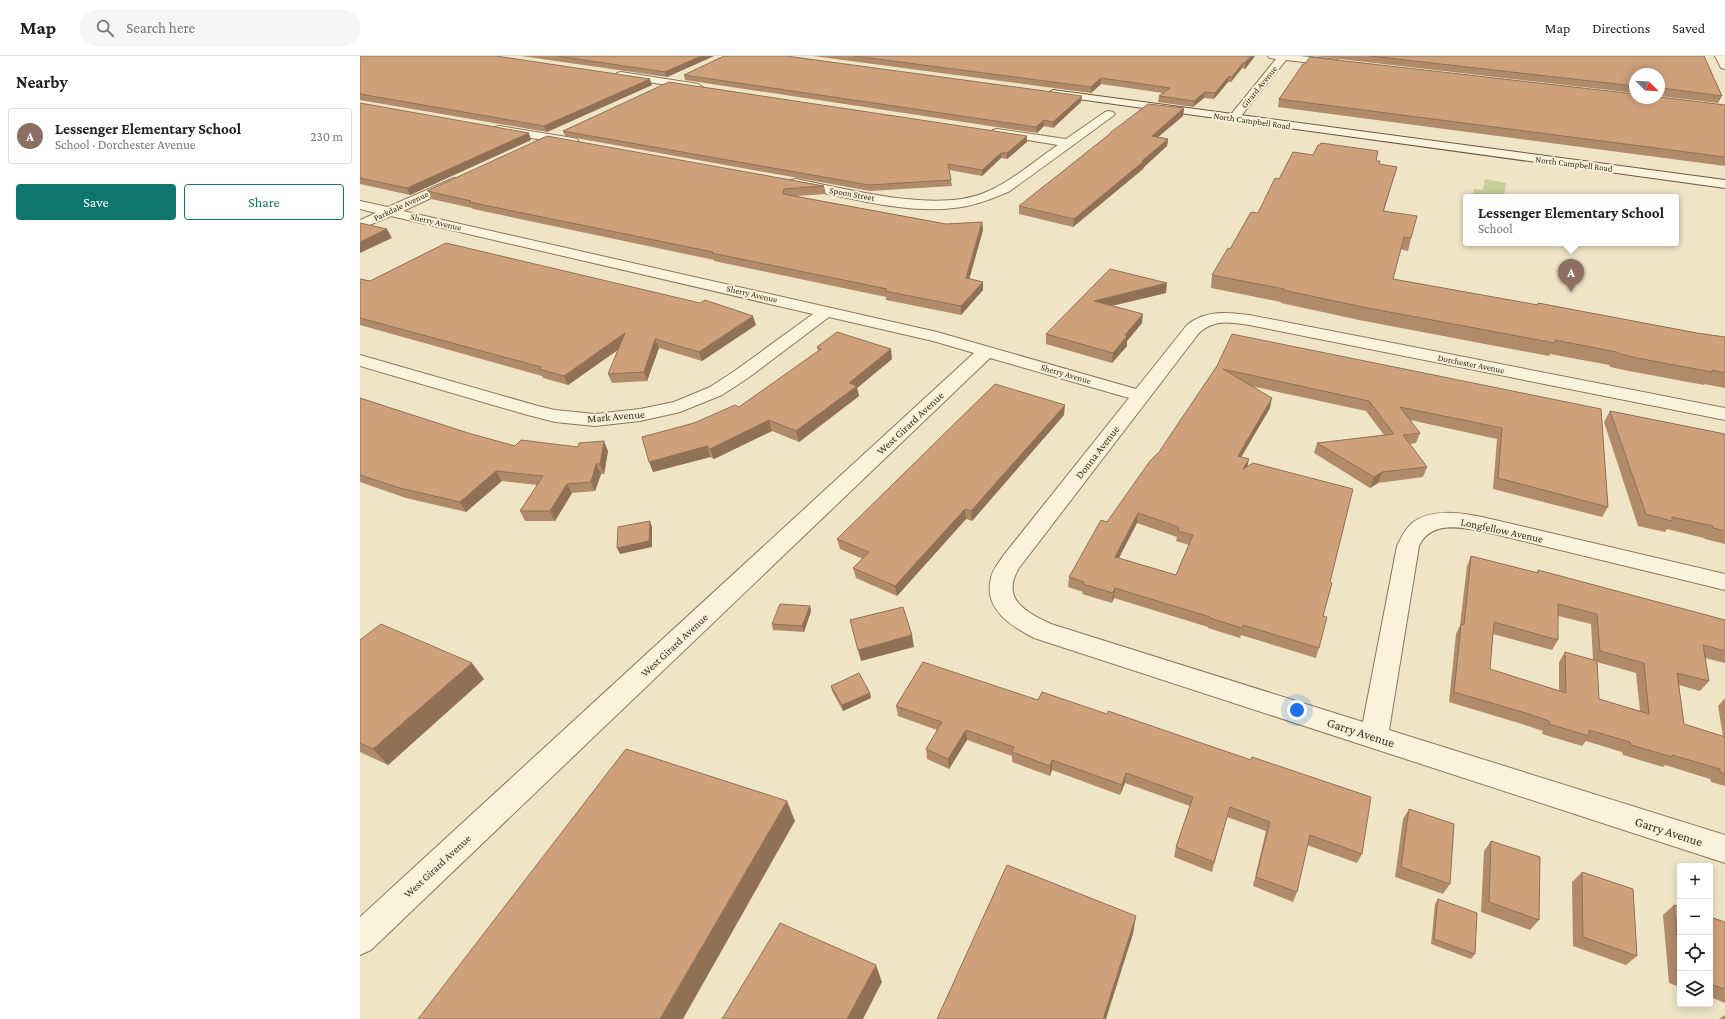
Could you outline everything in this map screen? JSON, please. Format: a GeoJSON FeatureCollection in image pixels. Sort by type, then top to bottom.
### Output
{"type":"FeatureCollection","features":[{"type":"Feature","properties":{"kind":"street"},"geometry":{"type":"LineString","coordinates":[[1280,56],[1346,64]]}},
{"type":"Feature","properties":{"kind":"street","name":"Girard Avenue"},"geometry":{"type":"LineString","coordinates":[[1234,118],[1280,56]]}},
{"type":"Feature","properties":{"kind":"street"},"geometry":{"type":"LineString","coordinates":[[1720,56],[1725,66]]}},
{"type":"Feature","properties":{"kind":"street"},"geometry":{"type":"LineString","coordinates":[[608,74],[707,88]]}},
{"type":"Feature","properties":{"kind":"street"},"geometry":{"type":"LineString","coordinates":[[652,90],[685,75]]}},
{"type":"Feature","properties":{"kind":"street","name":"North Campbell Road"},"geometry":{"type":"LineString","coordinates":[[1045,92],[1725,184]]}},
{"type":"Feature","properties":{"kind":"street","name":"Spoon Street"},"geometry":{"type":"LineString","coordinates":[[786,181],[916,205],[957,205],[974,202],[991,197],[1005,188],[1109,114]]}},
{"type":"Feature","properties":{"kind":"street"},"geometry":{"type":"LineString","coordinates":[[490,127],[585,144]]}},
{"type":"Feature","properties":{"kind":"street"},"geometry":{"type":"LineString","coordinates":[[533,145],[571,128]]}},
{"type":"Feature","properties":{"kind":"street"},"geometry":{"type":"LineString","coordinates":[[990,131],[1068,143]]}},
{"type":"Feature","properties":{"kind":"street","name":"Parkdale Avenue"},"geometry":{"type":"LineString","coordinates":[[360,225],[463,178]]}},
{"type":"Feature","properties":{"kind":"street","name":"Sherry Avenue"},"geometry":{"type":"LineString","coordinates":[[360,205],[937,337],[1141,396]]}},
{"type":"Feature","properties":{"kind":"street","name":"Mark Avenue"},"geometry":{"type":"LineString","coordinates":[[360,360],[555,416],[595,420],[640,415],[680,406],[716,391],[742,374],[827,312]]}},
{"type":"Feature","properties":{"kind":"street","name":"Donna Avenue"},"geometry":{"type":"LineString","coordinates":[[1003,604],[1001,593],[1002,577],[1011,562],[1198,324],[1217,317]]}},
{"type":"Feature","properties":{"kind":"street","name":"Dorchester Avenue"},"geometry":{"type":"LineString","coordinates":[[1217,317],[1249,320],[1725,414]]}},
{"type":"Feature","properties":{"kind":"street","name":"West Girard Avenue"},"geometry":{"type":"LineString","coordinates":[[360,939],[987,351]]}},
{"type":"Feature","properties":{"kind":"street","name":"Longfellow Avenue"},"geometry":{"type":"LineString","coordinates":[[1374,736],[1408,546],[1411,536],[1426,524],[1436,521],[1449,520],[1482,524],[1725,582]]}},
{"type":"Feature","properties":{"kind":"street","name":"Garry Avenue"},"geometry":{"type":"LineString","coordinates":[[1003,604],[1024,622],[1043,631],[1725,849]]}},
{"type":"Feature","properties":{"kind":"green space"},"geometry":{"type":"Polygon","coordinates":[[[1485,179],[1506,183],[1504,194],[1473,194],[1474,189],[1483,190],[1485,179]]]}},
{"type":"Feature","properties":{"kind":"building"},"geometry":{"type":"Polygon","coordinates":[[[360,56],[496,56],[650,79],[544,126],[360,94],[360,56]]]}},
{"type":"Feature","properties":{"kind":"building"},"geometry":{"type":"Polygon","coordinates":[[[557,56],[701,56],[665,72],[557,56]]]}},
{"type":"Feature","properties":{"kind":"building"},"geometry":{"type":"Polygon","coordinates":[[[724,56],[786,56],[1082,96],[1053,122],[1044,120],[1036,127],[684,75],[724,56]]]}},
{"type":"Feature","properties":{"kind":"building"},"geometry":{"type":"Polygon","coordinates":[[[854,56],[1251,56],[1245,63],[1243,63],[1232,77],[1229,76],[1215,93],[1205,92],[1194,101],[1159,96],[1170,88],[1101,78],[1091,87],[854,56]]]}},
{"type":"Feature","properties":{"kind":"building"},"geometry":{"type":"Polygon","coordinates":[[[1370,56],[1704,56],[1722,96],[1665,88],[1665,68],[1629,68],[1629,85],[1370,56]]]}},
{"type":"Feature","properties":{"kind":"building"},"geometry":{"type":"Polygon","coordinates":[[[1310,57],[1629,93],[1629,104],[1665,104],[1665,98],[1725,105],[1725,157],[1279,99],[1303,64],[1305,64],[1310,57]]]}},
{"type":"Feature","properties":{"kind":"building"},"geometry":{"type":"Polygon","coordinates":[[[669,82],[1027,136],[1007,153],[1001,153],[982,170],[948,164],[951,180],[869,185],[563,131],[669,82]]]}},
{"type":"Feature","properties":{"kind":"building"},"geometry":{"type":"Polygon","coordinates":[[[360,103],[529,133],[407,188],[360,178],[360,103]]]}},
{"type":"Feature","properties":{"kind":"building"},"geometry":{"type":"Polygon","coordinates":[[[1148,104],[1184,108],[1152,136],[1168,139],[1074,219],[1019,206],[1110,133],[1148,104]]]}},
{"type":"Feature","properties":{"kind":"building"},"geometry":{"type":"Polygon","coordinates":[[[547,136],[824,186],[784,189],[783,194],[946,224],[982,222],[966,278],[983,282],[961,306],[885,291],[887,289],[712,253],[713,252],[469,202],[471,201],[427,191],[547,136]]]}},
{"type":"Feature","properties":{"kind":"building"},"geometry":{"type":"Polygon","coordinates":[[[1321,143],[1378,151],[1376,161],[1380,161],[1379,164],[1397,167],[1383,211],[1417,216],[1411,238],[1404,237],[1393,279],[1538,305],[1538,303],[1725,337],[1725,373],[1637,358],[1616,352],[1555,340],[1555,343],[1363,307],[1283,290],[1284,289],[1212,275],[1228,248],[1230,249],[1251,212],[1258,213],[1275,178],[1279,179],[1293,152],[1313,155],[1318,145],[1321,143]]]}},
{"type":"Feature","properties":{"kind":"building"},"geometry":{"type":"Polygon","coordinates":[[[360,223],[387,229],[360,242],[360,223]]]}},
{"type":"Feature","properties":{"kind":"building"},"geometry":{"type":"Polygon","coordinates":[[[446,243],[700,303],[705,300],[753,316],[699,352],[655,339],[644,372],[608,374],[625,333],[564,376],[539,369],[541,367],[360,318],[360,279],[370,281],[446,243]]]}},
{"type":"Feature","properties":{"kind":"building"},"geometry":{"type":"Polygon","coordinates":[[[1110,269],[1167,283],[1094,301],[1143,314],[1125,335],[1127,336],[1113,353],[1046,334],[1110,269]]]}},
{"type":"Feature","properties":{"kind":"building"},"geometry":{"type":"Polygon","coordinates":[[[837,332],[891,349],[849,383],[857,386],[796,431],[769,420],[710,449],[707,446],[649,462],[642,437],[694,423],[735,405],[739,407],[821,349],[817,347],[837,332]]]}},
{"type":"Feature","properties":{"kind":"building"},"geometry":{"type":"Polygon","coordinates":[[[1232,334],[1601,409],[1608,507],[1498,478],[1502,428],[1400,407],[1420,433],[1403,435],[1427,467],[1382,472],[1374,477],[1317,443],[1394,434],[1369,401],[1223,369],[1272,398],[1238,456],[1249,459],[1243,469],[1253,463],[1353,489],[1330,582],[1332,583],[1323,616],[1327,617],[1319,648],[1243,625],[1242,628],[1115,588],[1113,593],[1083,584],[1084,582],[1069,577],[1101,520],[1107,522],[1150,461],[1159,452],[1217,366],[1232,334]],[[1138,513],[1115,557],[1176,575],[1193,535],[1178,531],[1179,527],[1138,513]]]}},
{"type":"Feature","properties":{"kind":"building"},"geometry":{"type":"Polygon","coordinates":[[[995,384],[1065,405],[971,511],[965,509],[895,586],[853,568],[869,552],[837,539],[995,384]]]}},
{"type":"Feature","properties":{"kind":"building"},"geometry":{"type":"Polygon","coordinates":[[[360,398],[468,433],[515,446],[521,440],[578,447],[579,443],[604,441],[600,464],[596,464],[591,482],[567,484],[550,511],[520,511],[543,476],[496,471],[460,502],[400,488],[360,475],[360,398]]]}},
{"type":"Feature","properties":{"kind":"building"},"geometry":{"type":"Polygon","coordinates":[[[1610,411],[1725,434],[1725,531],[1713,528],[1713,526],[1672,517],[1672,521],[1646,514],[1610,411]]]}},
{"type":"Feature","properties":{"kind":"building"},"geometry":{"type":"Polygon","coordinates":[[[650,521],[649,541],[617,548],[618,527],[650,521]]]}},
{"type":"Feature","properties":{"kind":"building"},"geometry":{"type":"Polygon","coordinates":[[[1471,556],[1538,573],[1538,570],[1725,620],[1725,651],[1703,645],[1709,681],[1677,673],[1684,724],[1725,737],[1725,774],[1720,772],[1720,769],[1631,745],[1630,742],[1589,730],[1589,736],[1549,724],[1549,721],[1529,714],[1454,692],[1461,624],[1464,625],[1471,556]],[[1558,604],[1558,640],[1494,622],[1490,669],[1566,693],[1565,652],[1597,661],[1599,699],[1649,714],[1644,663],[1600,651],[1597,614],[1558,604]]]}},
{"type":"Feature","properties":{"kind":"building"},"geometry":{"type":"Polygon","coordinates":[[[780,604],[810,606],[802,626],[772,624],[780,604]]]}},
{"type":"Feature","properties":{"kind":"building"},"geometry":{"type":"Polygon","coordinates":[[[903,607],[912,635],[858,650],[850,620],[903,607]]]}},
{"type":"Feature","properties":{"kind":"building"},"geometry":{"type":"Polygon","coordinates":[[[381,624],[472,663],[373,749],[360,743],[360,640],[381,624]]]}},
{"type":"Feature","properties":{"kind":"building"},"geometry":{"type":"Polygon","coordinates":[[[923,662],[1038,700],[1042,692],[1107,714],[1108,711],[1251,760],[1252,757],[1371,797],[1362,854],[1310,835],[1297,892],[1256,877],[1270,822],[1230,807],[1214,862],[1176,847],[1193,797],[1126,773],[1122,785],[1052,760],[1050,766],[1012,752],[1014,747],[966,730],[948,759],[926,749],[942,722],[896,706],[923,662]]]}},
{"type":"Feature","properties":{"kind":"building"},"geometry":{"type":"Polygon","coordinates":[[[859,673],[870,693],[842,705],[831,686],[859,673]]]}},
{"type":"Feature","properties":{"kind":"building"},"geometry":{"type":"Polygon","coordinates":[[[626,749],[787,801],[660,1019],[418,1019],[626,749]]]}},
{"type":"Feature","properties":{"kind":"building"},"geometry":{"type":"Polygon","coordinates":[[[1409,809],[1454,824],[1450,884],[1401,867],[1409,809]]]}},
{"type":"Feature","properties":{"kind":"building"},"geometry":{"type":"Polygon","coordinates":[[[1491,841],[1540,857],[1539,920],[1489,902],[1491,841]]]}},
{"type":"Feature","properties":{"kind":"building"},"geometry":{"type":"Polygon","coordinates":[[[1007,865],[1136,916],[1103,1019],[937,1019],[1007,865]]]}},
{"type":"Feature","properties":{"kind":"building"},"geometry":{"type":"Polygon","coordinates":[[[1582,872],[1633,889],[1637,956],[1583,937],[1582,872]]]}},
{"type":"Feature","properties":{"kind":"building"},"geometry":{"type":"Polygon","coordinates":[[[1438,899],[1477,913],[1475,954],[1434,939],[1438,899]]]}},
{"type":"Feature","properties":{"kind":"building"},"geometry":{"type":"Polygon","coordinates":[[[1674,905],[1677,906],[1677,934],[1674,905]]]}},
{"type":"Feature","properties":{"kind":"building"},"geometry":{"type":"Polygon","coordinates":[[[1713,918],[1725,922],[1725,989],[1713,985],[1713,918]]]}},
{"type":"Feature","properties":{"kind":"building"},"geometry":{"type":"Polygon","coordinates":[[[780,923],[876,965],[847,1019],[722,1019],[780,923]]]}},
{"type":"Feature","properties":{"kind":"place","name":"Lessenger Elementary School"},"geometry":{"type":"Point","coordinates":[1571,292]}}]}
